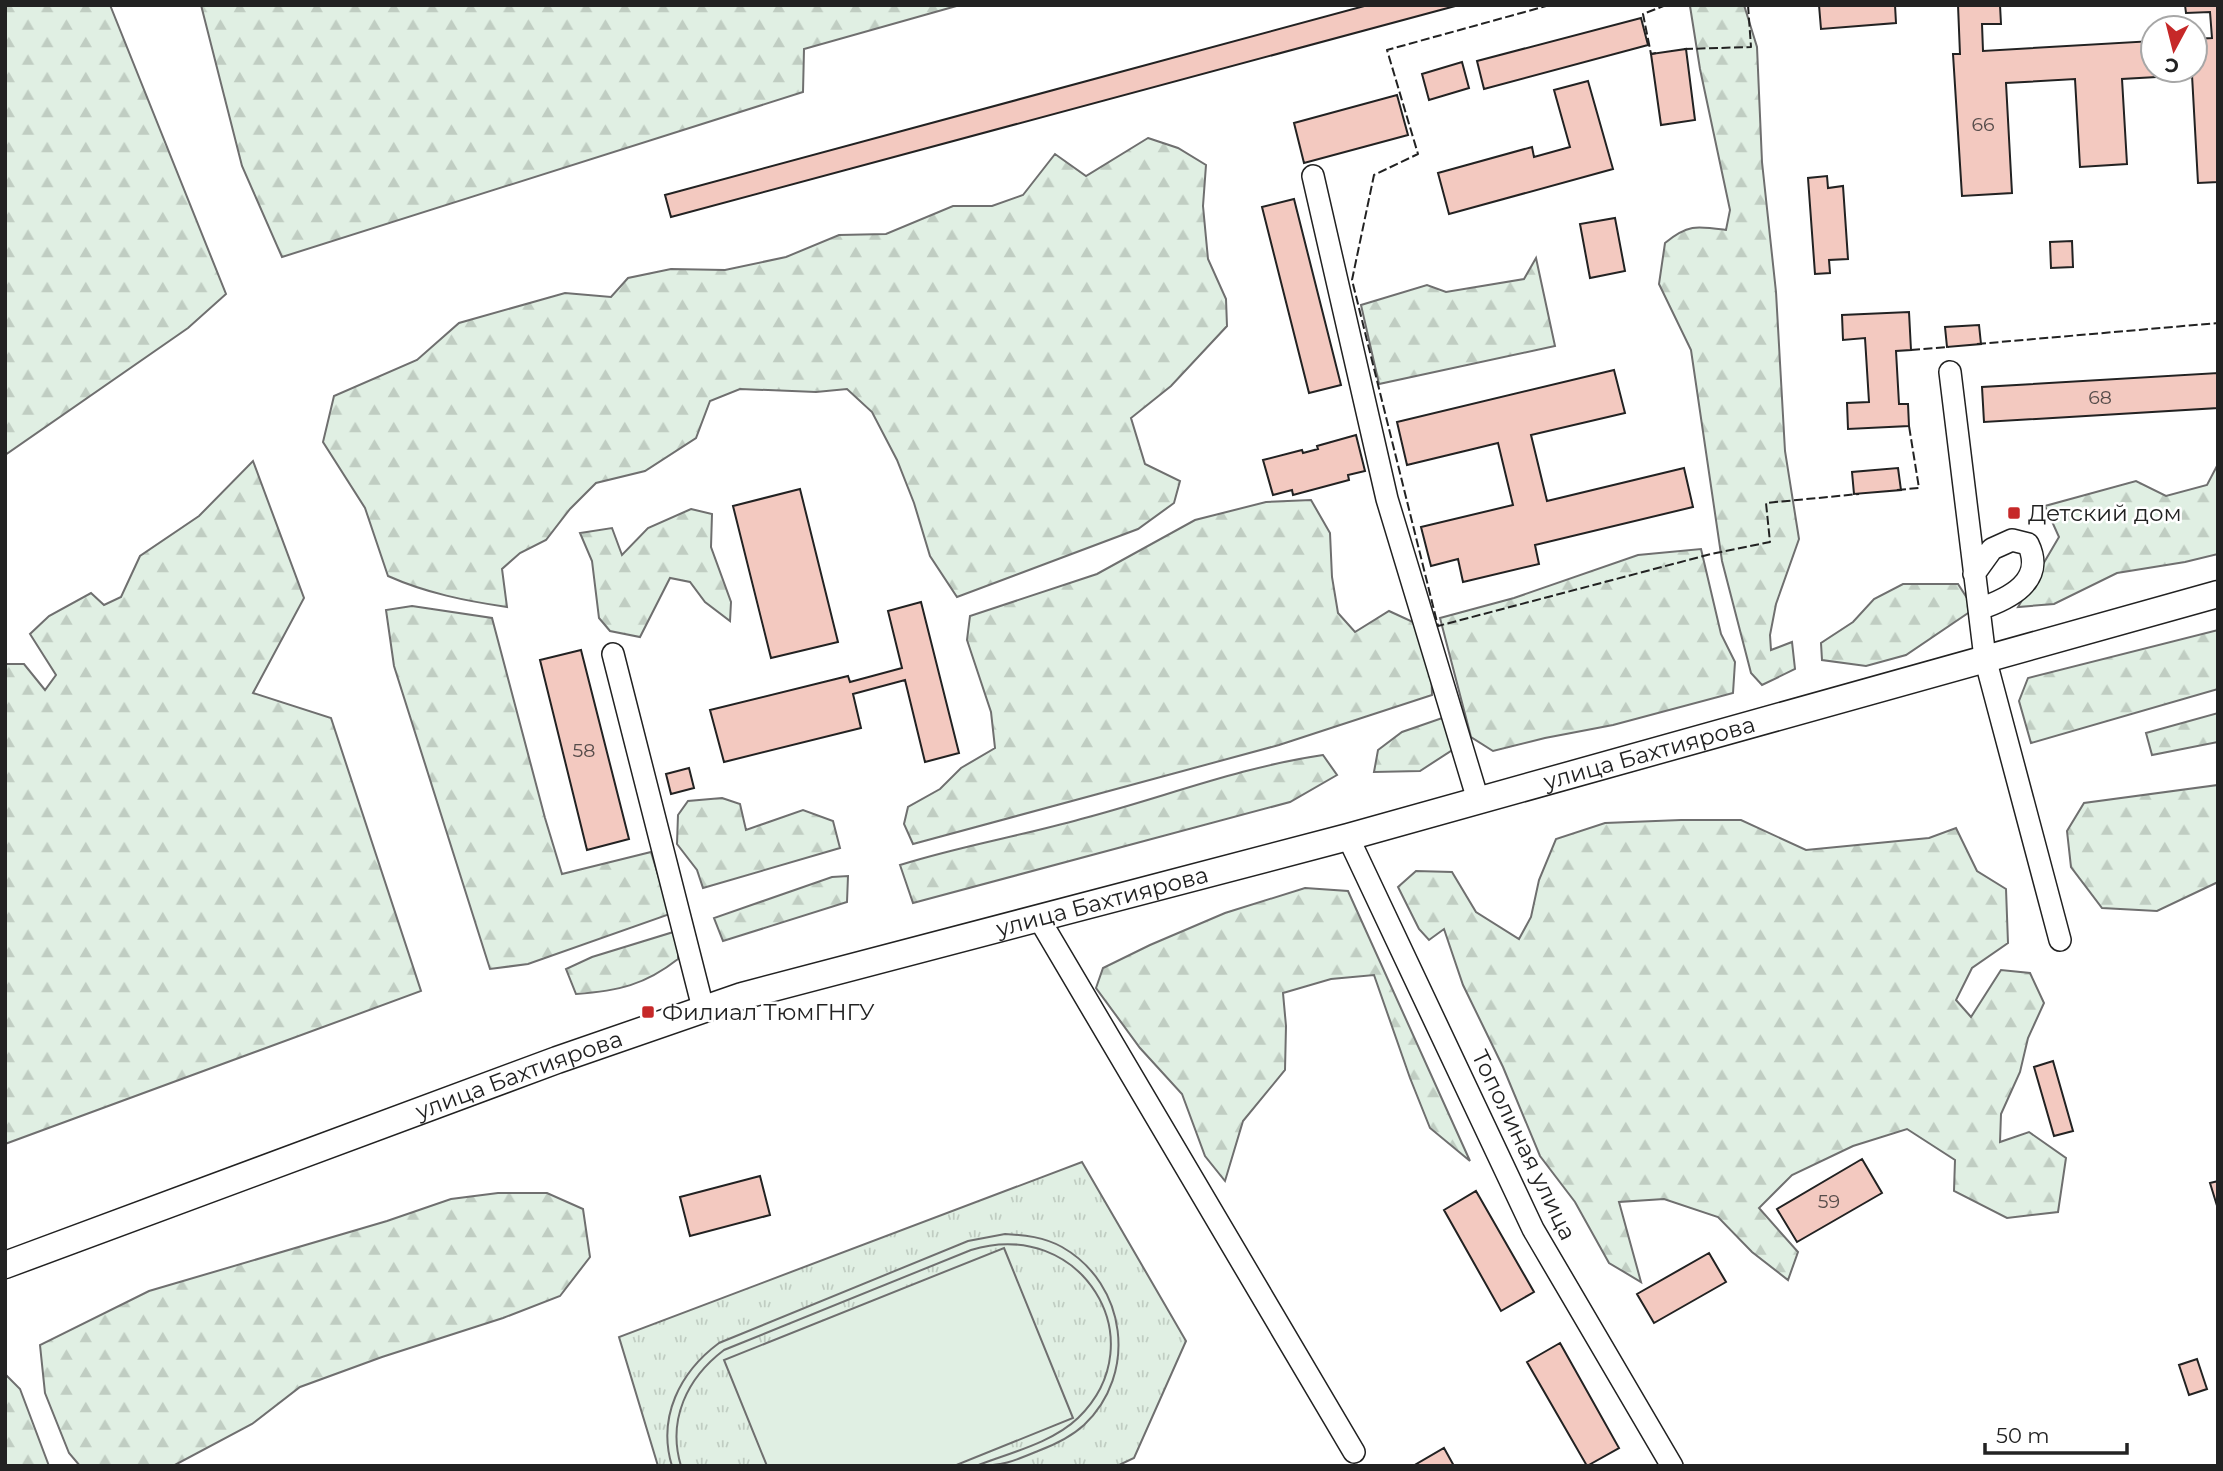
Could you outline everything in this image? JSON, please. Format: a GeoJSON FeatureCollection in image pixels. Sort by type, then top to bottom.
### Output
{"type":"FeatureCollection","features":[{"type":"Feature","properties":{"kind":"main road","name":"улица Бахтиярова"},"geometry":{"type":"LineString","coordinates":[[5,1265],[703,1008],[868,961],[1348,837],[2218,594]]}},
{"type":"Feature","properties":{"kind":"street"},"geometry":{"type":"LineString","coordinates":[[1313,176],[1387,499],[1478,800]]}},
{"type":"Feature","properties":{"kind":"street"},"geometry":{"type":"LineString","coordinates":[[1950,372],[1985,658],[2060,940]]}},
{"type":"Feature","properties":{"kind":"street"},"geometry":{"type":"LineString","coordinates":[[1974,574],[1992,550],[2012,540],[2028,544],[2035,558],[2030,577],[2017,591],[1998,603],[1979,609]]}},
{"type":"Feature","properties":{"kind":"street"},"geometry":{"type":"LineString","coordinates":[[613,654],[703,1008]]}},
{"type":"Feature","properties":{"kind":"street","name":"Тополиная улица"},"geometry":{"type":"LineString","coordinates":[[1348,837],[1533,1229],[1672,1466]]}},
{"type":"Feature","properties":{"kind":"street"},"geometry":{"type":"LineString","coordinates":[[1038,917],[1354,1452]]}},
{"type":"Feature","properties":{"kind":"green space"},"geometry":{"type":"Polygon","coordinates":[[[5,5],[110,5],[226,294],[188,328],[5,455],[5,5]]]}},
{"type":"Feature","properties":{"kind":"green space"},"geometry":{"type":"Polygon","coordinates":[[[201,5],[960,5],[804,49],[803,92],[282,257],[242,166],[201,5]]]}},
{"type":"Feature","properties":{"kind":"green space"},"geometry":{"type":"Polygon","coordinates":[[[1744,5],[1757,47],[1762,162],[1776,292],[1785,451],[1799,539],[1776,604],[1770,635],[1771,650],[1792,642],[1795,669],[1762,685],[1751,673],[1722,561],[1691,350],[1659,284],[1665,243],[1687,229],[1726,230],[1730,210],[1700,69],[1690,6],[1744,5]]]}},
{"type":"Feature","properties":{"kind":"green space"},"geometry":{"type":"Polygon","coordinates":[[[1148,138],[1178,148],[1206,165],[1203,206],[1208,259],[1226,299],[1227,326],[1171,386],[1131,418],[1145,464],[1180,481],[1174,503],[1138,529],[957,597],[930,556],[897,460],[872,412],[847,389],[816,392],[740,389],[710,401],[696,438],[645,471],[596,483],[570,509],[546,540],[520,553],[502,569],[507,607],[446,596],[388,576],[365,508],[323,442],[334,396],[417,360],[459,323],[565,293],[611,297],[628,278],[671,269],[725,270],[786,257],[839,235],[886,234],[953,206],[992,206],[1023,195],[1055,154],[1086,176],[1148,138]]]}},
{"type":"Feature","properties":{"kind":"green space"},"geometry":{"type":"Polygon","coordinates":[[[1536,258],[1555,346],[1379,384],[1361,305],[1427,285],[1446,292],[1524,279],[1536,258]]]}},
{"type":"Feature","properties":{"kind":"green space"},"geometry":{"type":"Polygon","coordinates":[[[253,461],[304,598],[253,693],[331,718],[421,991],[5,1144],[5,664],[24,664],[45,690],[56,675],[30,634],[49,616],[91,593],[104,605],[121,597],[140,556],[199,516],[253,461]]]}},
{"type":"Feature","properties":{"kind":"green space"},"geometry":{"type":"Polygon","coordinates":[[[2218,464],[2218,554],[2117,573],[2054,604],[2018,607],[2059,537],[2045,506],[2136,481],[2166,496],[2207,485],[2218,464]]]}},
{"type":"Feature","properties":{"kind":"green space"},"geometry":{"type":"Polygon","coordinates":[[[1311,500],[1330,533],[1332,577],[1338,613],[1355,632],[1389,611],[1413,622],[1431,660],[1432,695],[1279,745],[913,844],[904,824],[908,807],[940,789],[961,768],[995,748],[991,712],[967,640],[970,616],[1097,574],[1195,520],[1266,502],[1311,500]]]}},
{"type":"Feature","properties":{"kind":"green space"},"geometry":{"type":"Polygon","coordinates":[[[691,509],[712,514],[711,547],[731,602],[730,621],[705,602],[690,582],[670,578],[640,637],[610,631],[599,618],[592,561],[580,533],[612,528],[622,555],[648,528],[691,509]]]}},
{"type":"Feature","properties":{"kind":"green space"},"geometry":{"type":"Polygon","coordinates":[[[1701,549],[1721,634],[1735,662],[1733,693],[1613,725],[1493,751],[1471,737],[1440,618],[1514,598],[1638,555],[1701,549]]]}},
{"type":"Feature","properties":{"kind":"green space"},"geometry":{"type":"Polygon","coordinates":[[[1903,584],[1958,584],[1974,609],[1906,655],[1866,666],[1822,660],[1821,643],[1853,622],[1874,599],[1903,584]]]}},
{"type":"Feature","properties":{"kind":"green space"},"geometry":{"type":"Polygon","coordinates":[[[412,606],[492,618],[562,874],[651,852],[670,914],[528,964],[490,969],[394,666],[386,610],[412,606]]]}},
{"type":"Feature","properties":{"kind":"green space"},"geometry":{"type":"Polygon","coordinates":[[[2218,630],[2218,689],[2031,743],[2019,701],[2028,678],[2218,630]]]}},
{"type":"Feature","properties":{"kind":"green space"},"geometry":{"type":"Polygon","coordinates":[[[2218,713],[2218,742],[2152,755],[2146,733],[2218,713]]]}},
{"type":"Feature","properties":{"kind":"green space"},"geometry":{"type":"Polygon","coordinates":[[[1448,716],[1460,745],[1420,771],[1374,772],[1378,750],[1402,732],[1448,716]]]}},
{"type":"Feature","properties":{"kind":"green space"},"geometry":{"type":"Polygon","coordinates":[[[1323,755],[1337,775],[1290,802],[913,903],[900,865],[1111,811],[1262,767],[1323,755]]]}},
{"type":"Feature","properties":{"kind":"green space"},"geometry":{"type":"Polygon","coordinates":[[[2218,785],[2218,882],[2157,911],[2102,908],[2071,867],[2067,831],[2084,803],[2218,785]]]}},
{"type":"Feature","properties":{"kind":"green space"},"geometry":{"type":"Polygon","coordinates":[[[722,798],[740,804],[746,830],[803,810],[833,821],[840,848],[703,888],[697,870],[677,844],[678,815],[688,801],[722,798]]]}},
{"type":"Feature","properties":{"kind":"green space"},"geometry":{"type":"Polygon","coordinates":[[[1741,820],[1806,850],[1929,838],[1956,828],[1977,871],[2006,889],[2008,943],[1972,968],[1956,1000],[1971,1017],[2001,970],[2030,973],[2044,1003],[2028,1038],[2020,1072],[2001,1114],[2000,1142],[2029,1132],[2066,1158],[2058,1212],[2007,1218],[1954,1191],[1955,1160],[1907,1129],[1853,1146],[1792,1175],[1759,1208],[1798,1252],[1788,1280],[1752,1252],[1718,1217],[1664,1199],[1619,1202],[1641,1282],[1609,1263],[1575,1202],[1540,1156],[1503,1067],[1463,985],[1444,929],[1429,940],[1419,929],[1398,887],[1416,871],[1452,872],[1476,912],[1519,939],[1531,917],[1539,880],[1556,839],[1605,823],[1741,820]]]}},
{"type":"Feature","properties":{"kind":"green space"},"geometry":{"type":"Polygon","coordinates":[[[848,876],[847,902],[723,941],[714,918],[832,877],[848,876]]]}},
{"type":"Feature","properties":{"kind":"green space"},"geometry":{"type":"Polygon","coordinates":[[[1305,888],[1348,891],[1470,1161],[1430,1128],[1374,975],[1331,979],[1283,993],[1286,1026],[1285,1070],[1243,1121],[1225,1181],[1205,1156],[1182,1094],[1140,1048],[1096,988],[1103,968],[1150,945],[1225,913],[1305,888]]]}},
{"type":"Feature","properties":{"kind":"green space"},"geometry":{"type":"Polygon","coordinates":[[[680,930],[678,959],[666,968],[630,985],[576,994],[566,969],[592,957],[680,930]]]}},
{"type":"Feature","properties":{"kind":"green space"},"geometry":{"type":"Polygon","coordinates":[[[1082,1162],[1186,1341],[1134,1458],[1117,1466],[658,1466],[619,1337],[1082,1162]]]}},
{"type":"Feature","properties":{"kind":"green space"},"geometry":{"type":"Polygon","coordinates":[[[498,1193],[547,1193],[583,1209],[590,1257],[560,1296],[300,1387],[252,1424],[173,1466],[80,1466],[69,1453],[45,1393],[40,1345],[149,1291],[387,1221],[451,1199],[498,1193]]]}},
{"type":"Feature","properties":{"kind":"green space"},"geometry":{"type":"Polygon","coordinates":[[[1005,1234],[1034,1237],[1062,1247],[1084,1263],[1100,1283],[1112,1306],[1118,1331],[1118,1356],[1112,1381],[1101,1404],[1074,1433],[1015,1460],[976,1466],[1043,1441],[1068,1427],[1101,1387],[1110,1354],[1108,1322],[1095,1292],[1074,1268],[1045,1251],[1010,1244],[971,1250],[724,1350],[700,1373],[683,1401],[677,1432],[681,1466],[672,1466],[668,1430],[675,1397],[693,1368],[719,1343],[968,1241],[1005,1234]]]}},
{"type":"Feature","properties":{"kind":"green space"},"geometry":{"type":"Polygon","coordinates":[[[1004,1248],[1073,1418],[954,1466],[767,1466],[724,1360],[1004,1248]]]}},
{"type":"Feature","properties":{"kind":"green space"},"geometry":{"type":"Polygon","coordinates":[[[5,1374],[20,1389],[49,1466],[5,1466],[5,1374]]]}},
{"type":"Feature","properties":{"kind":"building"},"geometry":{"type":"Polygon","coordinates":[[[1368,5],[1459,5],[671,217],[665,195],[1368,5]]]}},
{"type":"Feature","properties":{"kind":"building"},"geometry":{"type":"Polygon","coordinates":[[[1819,5],[1895,5],[1896,23],[1821,29],[1819,5]]]}},
{"type":"Feature","properties":{"kind":"building"},"geometry":{"type":"Polygon","coordinates":[[[1958,5],[2000,5],[2001,24],[1982,24],[1983,51],[2139,42],[2139,78],[2122,79],[2127,164],[2080,167],[2075,79],[2006,83],[2012,193],[1962,196],[1953,54],[1960,54],[1958,5]]]}},
{"type":"Feature","properties":{"kind":"building"},"geometry":{"type":"Polygon","coordinates":[[[2185,5],[2218,5],[2218,182],[2198,183],[2192,84],[2209,84],[2209,38],[2212,38],[2210,12],[2186,13],[2185,5]]]}},
{"type":"Feature","properties":{"kind":"building"},"geometry":{"type":"Polygon","coordinates":[[[1641,18],[1648,45],[1484,89],[1477,61],[1641,18]]]}},
{"type":"Feature","properties":{"kind":"building"},"geometry":{"type":"Polygon","coordinates":[[[1686,49],[1695,120],[1661,125],[1651,54],[1686,49]]]}},
{"type":"Feature","properties":{"kind":"building"},"geometry":{"type":"Polygon","coordinates":[[[1462,62],[1469,88],[1429,100],[1422,74],[1462,62]]]}},
{"type":"Feature","properties":{"kind":"building"},"geometry":{"type":"Polygon","coordinates":[[[1588,81],[1613,169],[1449,214],[1438,173],[1532,147],[1534,157],[1570,147],[1554,90],[1588,81]]]}},
{"type":"Feature","properties":{"kind":"building"},"geometry":{"type":"Polygon","coordinates":[[[1397,95],[1408,135],[1304,163],[1294,123],[1397,95]]]}},
{"type":"Feature","properties":{"kind":"building"},"geometry":{"type":"Polygon","coordinates":[[[1827,176],[1828,188],[1843,186],[1848,259],[1829,260],[1830,273],[1815,274],[1808,178],[1827,176]]]}},
{"type":"Feature","properties":{"kind":"building"},"geometry":{"type":"Polygon","coordinates":[[[1294,199],[1341,385],[1309,393],[1262,207],[1294,199]]]}},
{"type":"Feature","properties":{"kind":"building"},"geometry":{"type":"Polygon","coordinates":[[[1615,218],[1625,271],[1590,278],[1580,224],[1615,218]]]}},
{"type":"Feature","properties":{"kind":"building"},"geometry":{"type":"Polygon","coordinates":[[[2072,241],[2073,267],[2051,268],[2050,242],[2072,241]]]}},
{"type":"Feature","properties":{"kind":"building"},"geometry":{"type":"Polygon","coordinates":[[[1909,312],[1911,350],[1896,351],[1899,404],[1908,404],[1909,426],[1848,429],[1847,403],[1869,402],[1865,338],[1843,340],[1842,315],[1909,312]]]}},
{"type":"Feature","properties":{"kind":"building"},"geometry":{"type":"Polygon","coordinates":[[[1979,325],[1981,344],[1947,347],[1945,327],[1979,325]]]}},
{"type":"Feature","properties":{"kind":"building"},"geometry":{"type":"Polygon","coordinates":[[[1614,370],[1625,413],[1531,435],[1547,501],[1684,468],[1693,507],[1535,545],[1539,564],[1463,582],[1458,559],[1431,566],[1421,527],[1513,505],[1498,443],[1407,465],[1397,422],[1614,370]]]}},
{"type":"Feature","properties":{"kind":"building"},"geometry":{"type":"Polygon","coordinates":[[[2218,373],[2218,408],[1984,422],[1982,387],[2218,373]]]}},
{"type":"Feature","properties":{"kind":"building"},"geometry":{"type":"Polygon","coordinates":[[[1356,435],[1365,471],[1348,475],[1349,480],[1293,495],[1292,490],[1273,495],[1263,460],[1302,450],[1303,453],[1318,449],[1317,446],[1356,435]]]}},
{"type":"Feature","properties":{"kind":"building"},"geometry":{"type":"Polygon","coordinates":[[[1898,468],[1901,490],[1854,494],[1852,472],[1898,468]]]}},
{"type":"Feature","properties":{"kind":"building"},"geometry":{"type":"Polygon","coordinates":[[[800,489],[838,642],[771,658],[733,506],[800,489]]]}},
{"type":"Feature","properties":{"kind":"building"},"geometry":{"type":"Polygon","coordinates":[[[921,602],[959,753],[925,762],[905,680],[853,694],[861,728],[724,762],[710,710],[848,676],[850,682],[902,668],[888,611],[921,602]]]}},
{"type":"Feature","properties":{"kind":"building"},"geometry":{"type":"Polygon","coordinates":[[[581,650],[629,839],[587,850],[540,660],[581,650]]]}},
{"type":"Feature","properties":{"kind":"building"},"geometry":{"type":"Polygon","coordinates":[[[689,768],[694,788],[671,794],[666,774],[689,768]]]}},
{"type":"Feature","properties":{"kind":"building"},"geometry":{"type":"Polygon","coordinates":[[[2053,1061],[2073,1131],[2054,1136],[2034,1067],[2053,1061]]]}},
{"type":"Feature","properties":{"kind":"building"},"geometry":{"type":"Polygon","coordinates":[[[1862,1159],[1882,1193],[1797,1242],[1777,1209],[1862,1159]]]}},
{"type":"Feature","properties":{"kind":"building"},"geometry":{"type":"Polygon","coordinates":[[[760,1176],[770,1215],[690,1236],[680,1197],[760,1176]]]}},
{"type":"Feature","properties":{"kind":"building"},"geometry":{"type":"Polygon","coordinates":[[[2218,1181],[2218,1209],[2210,1183],[2218,1181]]]}},
{"type":"Feature","properties":{"kind":"building"},"geometry":{"type":"Polygon","coordinates":[[[1476,1191],[1534,1292],[1501,1311],[1444,1210],[1476,1191]]]}},
{"type":"Feature","properties":{"kind":"building"},"geometry":{"type":"Polygon","coordinates":[[[1709,1253],[1726,1282],[1654,1323],[1637,1294],[1709,1253]]]}},
{"type":"Feature","properties":{"kind":"building"},"geometry":{"type":"Polygon","coordinates":[[[1560,1343],[1619,1448],[1587,1466],[1527,1362],[1560,1343]]]}},
{"type":"Feature","properties":{"kind":"building"},"geometry":{"type":"Polygon","coordinates":[[[2197,1359],[2207,1389],[2189,1395],[2179,1365],[2197,1359]]]}},
{"type":"Feature","properties":{"kind":"building"},"geometry":{"type":"Polygon","coordinates":[[[1444,1448],[1454,1466],[1413,1466],[1444,1448]]]}},
{"type":"Feature","properties":{"kind":"fence"},"geometry":{"type":"LineString","coordinates":[[1550,5],[1387,50],[1418,154],[1374,175],[1352,280],[1438,626],[1711,554],[1770,542],[1766,503],[1859,494]]}},
{"type":"Feature","properties":{"kind":"fence"},"geometry":{"type":"LineString","coordinates":[[1656,53],[1651,54],[1643,14],[1666,5]]}},
{"type":"Feature","properties":{"kind":"fence"},"geometry":{"type":"LineString","coordinates":[[1684,49],[1751,47],[1748,5]]}},
{"type":"Feature","properties":{"kind":"fence"},"geometry":{"type":"LineString","coordinates":[[1977,344],[2218,323]]}},
{"type":"Feature","properties":{"kind":"fence"},"geometry":{"type":"LineString","coordinates":[[1911,350],[1949,347]]}},
{"type":"Feature","properties":{"kind":"fence"},"geometry":{"type":"LineString","coordinates":[[1897,490],[1919,488],[1909,426]]}},
{"type":"Feature","properties":{"kind":"place","name":"Детский дом"},"geometry":{"type":"Point","coordinates":[2014,513]}},
{"type":"Feature","properties":{"kind":"place","name":"Филиал ТюмГНГУ"},"geometry":{"type":"Point","coordinates":[648,1012]}}]}
